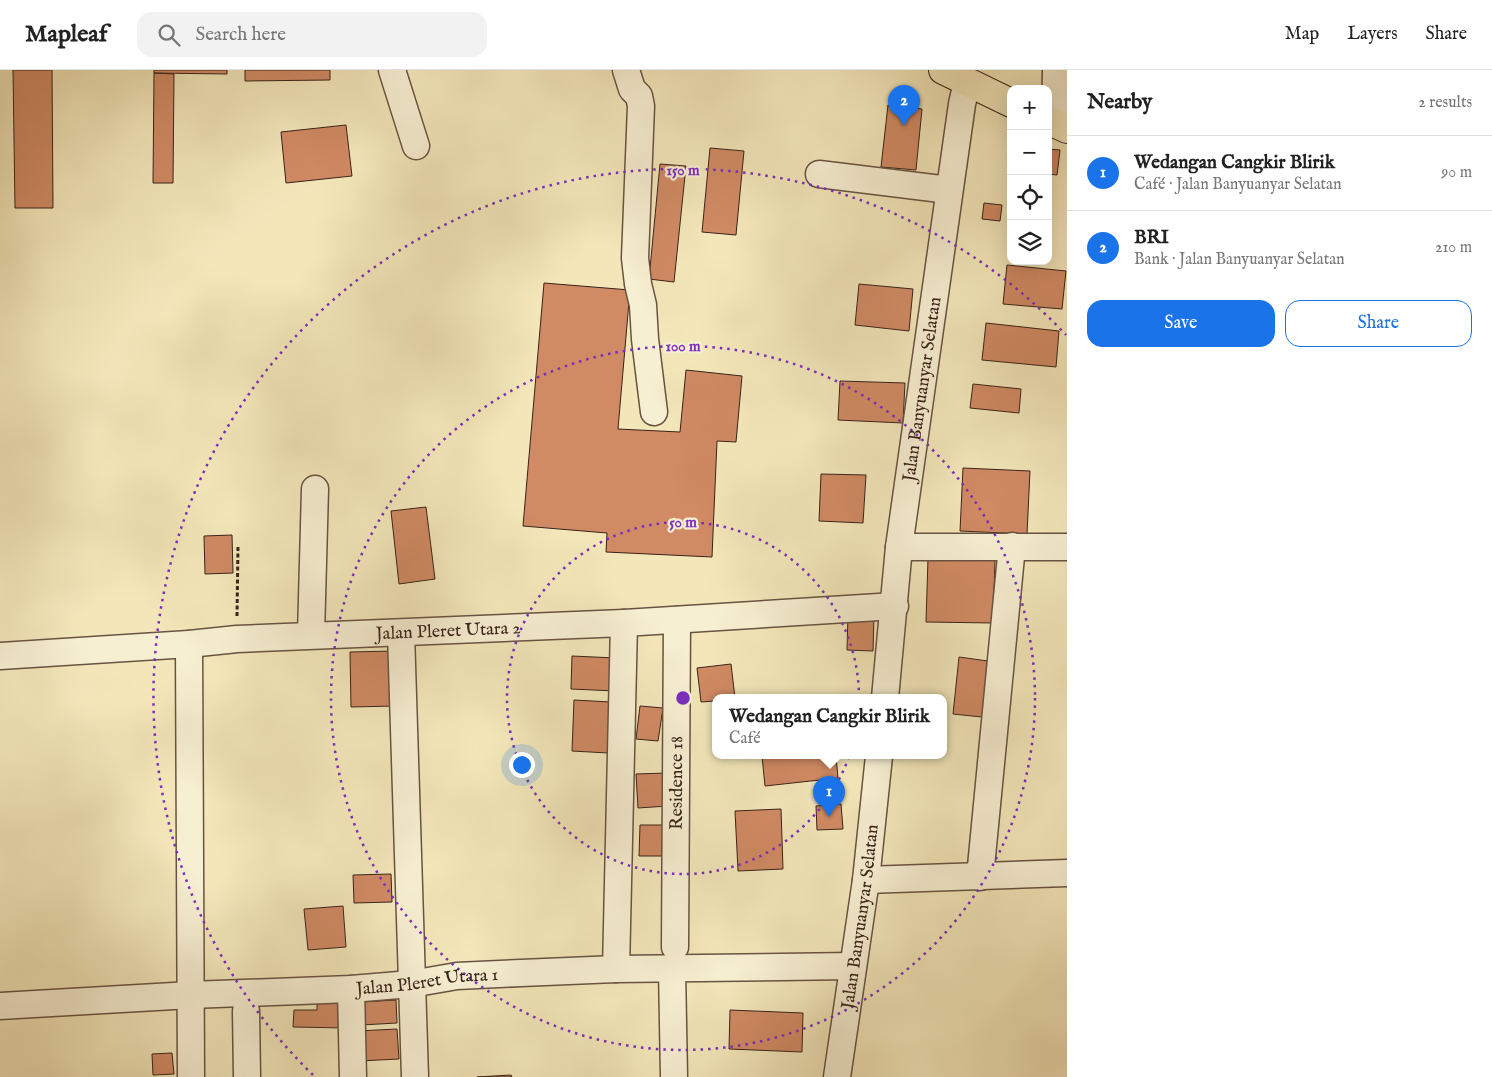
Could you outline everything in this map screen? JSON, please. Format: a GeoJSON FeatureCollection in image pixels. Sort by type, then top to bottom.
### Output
{"type":"FeatureCollection","features":[{"type":"Feature","properties":{"kind":"main road"},"geometry":{"type":"LineString","coordinates":[[944,70],[1007,101]]}},
{"type":"Feature","properties":{"kind":"street"},"geometry":{"type":"LineString","coordinates":[[392,70],[416,146]]}},
{"type":"Feature","properties":{"kind":"street"},"geometry":{"type":"LineString","coordinates":[[626,70],[632,89],[639,96],[640,106],[635,258],[643,305],[654,412]]}},
{"type":"Feature","properties":{"kind":"street"},"geometry":{"type":"LineString","coordinates":[[1056,70],[1057,125]]}},
{"type":"Feature","properties":{"kind":"street","name":"Jalan Banyuanyar Selatan"},"geometry":{"type":"LineString","coordinates":[[885,694],[900,547],[962,104],[967,82]]}},
{"type":"Feature","properties":{"kind":"street"},"geometry":{"type":"LineString","coordinates":[[819,174],[950,190]]}},
{"type":"Feature","properties":{"kind":"street"},"geometry":{"type":"LineString","coordinates":[[311,635],[315,489]]}},
{"type":"Feature","properties":{"kind":"street"},"geometry":{"type":"LineString","coordinates":[[980,877],[1012,546]]}},
{"type":"Feature","properties":{"kind":"street"},"geometry":{"type":"LineString","coordinates":[[900,547],[1067,547]]}},
{"type":"Feature","properties":{"kind":"street","name":"Jalan Pleret Utara 2"},"geometry":{"type":"LineString","coordinates":[[0,656],[189,644],[237,639],[624,623],[895,606]]}},
{"type":"Feature","properties":{"kind":"street","name":"Residence 18"},"geometry":{"type":"LineString","coordinates":[[674,1077],[673,958],[678,620]]}},
{"type":"Feature","properties":{"kind":"street"},"geometry":{"type":"LineString","coordinates":[[616,969],[624,623]]}},
{"type":"Feature","properties":{"kind":"street"},"geometry":{"type":"LineString","coordinates":[[400,632],[415,1077]]}},
{"type":"Feature","properties":{"kind":"street"},"geometry":{"type":"LineString","coordinates":[[189,644],[192,1077]]}},
{"type":"Feature","properties":{"kind":"street","name":"Jalan Banyuanyar Selatan"},"geometry":{"type":"LineString","coordinates":[[837,1077],[866,880],[879,759]]}},
{"type":"Feature","properties":{"kind":"street"},"geometry":{"type":"LineString","coordinates":[[866,880],[1067,873]]}},
{"type":"Feature","properties":{"kind":"street","name":"Jalan Pleret Utara 1"},"geometry":{"type":"LineString","coordinates":[[0,1006],[191,995],[351,989],[411,984],[457,976],[616,969],[673,958],[854,966]]}},
{"type":"Feature","properties":{"kind":"street"},"geometry":{"type":"LineString","coordinates":[[351,989],[353,1077]]}},
{"type":"Feature","properties":{"kind":"street"},"geometry":{"type":"LineString","coordinates":[[246,1010],[247,1077]]}},
{"type":"Feature","properties":{"kind":"path"},"geometry":{"type":"LineString","coordinates":[[237,639],[238,546]]}},
{"type":"Feature","properties":{"kind":"building"},"geometry":{"type":"Polygon","coordinates":[[[13,70],[52,70],[53,208],[15,208],[13,70]]]}},
{"type":"Feature","properties":{"kind":"building"},"geometry":{"type":"Polygon","coordinates":[[[154,70],[227,70],[227,74],[154,73],[154,70]]]}},
{"type":"Feature","properties":{"kind":"building"},"geometry":{"type":"Polygon","coordinates":[[[245,70],[330,70],[330,80],[245,81],[245,70]]]}},
{"type":"Feature","properties":{"kind":"building"},"geometry":{"type":"Polygon","coordinates":[[[154,73],[174,74],[173,183],[153,183],[154,73]]]}},
{"type":"Feature","properties":{"kind":"building"},"geometry":{"type":"Polygon","coordinates":[[[888,105],[922,109],[916,170],[881,167],[888,105]]]}},
{"type":"Feature","properties":{"kind":"building"},"geometry":{"type":"Polygon","coordinates":[[[346,125],[352,176],[286,183],[281,132],[346,125]]]}},
{"type":"Feature","properties":{"kind":"building"},"geometry":{"type":"Polygon","coordinates":[[[710,148],[744,151],[736,235],[702,232],[710,148]]]}},
{"type":"Feature","properties":{"kind":"building"},"geometry":{"type":"Polygon","coordinates":[[[1052,149],[1060,150],[1057,175],[1052,174],[1052,149]]]}},
{"type":"Feature","properties":{"kind":"building"},"geometry":{"type":"Polygon","coordinates":[[[660,164],[686,166],[674,282],[649,279],[660,164]]]}},
{"type":"Feature","properties":{"kind":"building"},"geometry":{"type":"Polygon","coordinates":[[[984,203],[1002,205],[1000,221],[982,219],[984,203]]]}},
{"type":"Feature","properties":{"kind":"building"},"geometry":{"type":"Polygon","coordinates":[[[1007,265],[1066,271],[1062,309],[1003,304],[1007,265]]]}},
{"type":"Feature","properties":{"kind":"building"},"geometry":{"type":"Polygon","coordinates":[[[544,283],[630,290],[618,429],[680,432],[686,370],[742,376],[736,442],[717,441],[712,557],[606,552],[607,533],[523,526],[544,283]]]}},
{"type":"Feature","properties":{"kind":"building"},"geometry":{"type":"Polygon","coordinates":[[[859,284],[913,289],[909,331],[855,325],[859,284]]]}},
{"type":"Feature","properties":{"kind":"building"},"geometry":{"type":"Polygon","coordinates":[[[986,323],[1059,331],[1056,367],[982,360],[986,323]]]}},
{"type":"Feature","properties":{"kind":"building"},"geometry":{"type":"Polygon","coordinates":[[[840,381],[905,383],[903,423],[838,420],[840,381]]]}},
{"type":"Feature","properties":{"kind":"building"},"geometry":{"type":"Polygon","coordinates":[[[973,384],[1021,389],[1019,413],[970,408],[973,384]]]}},
{"type":"Feature","properties":{"kind":"building"},"geometry":{"type":"Polygon","coordinates":[[[963,468],[1030,471],[1027,534],[960,531],[963,468]]]}},
{"type":"Feature","properties":{"kind":"building"},"geometry":{"type":"Polygon","coordinates":[[[821,474],[866,475],[863,523],[819,521],[821,474]]]}},
{"type":"Feature","properties":{"kind":"building"},"geometry":{"type":"Polygon","coordinates":[[[426,507],[435,579],[399,584],[391,511],[426,507]]]}},
{"type":"Feature","properties":{"kind":"building"},"geometry":{"type":"Polygon","coordinates":[[[232,535],[233,573],[205,574],[204,536],[232,535]]]}},
{"type":"Feature","properties":{"kind":"building"},"geometry":{"type":"Polygon","coordinates":[[[928,558],[995,560],[993,623],[926,622],[928,558]]]}},
{"type":"Feature","properties":{"kind":"building"},"geometry":{"type":"Polygon","coordinates":[[[848,614],[874,615],[873,651],[847,650],[848,614]]]}},
{"type":"Feature","properties":{"kind":"building"},"geometry":{"type":"Polygon","coordinates":[[[395,651],[396,706],[351,707],[350,652],[395,651]]]}},
{"type":"Feature","properties":{"kind":"building"},"geometry":{"type":"Polygon","coordinates":[[[572,656],[616,658],[615,691],[571,689],[572,656]]]}},
{"type":"Feature","properties":{"kind":"building"},"geometry":{"type":"Polygon","coordinates":[[[959,657],[988,661],[982,717],[953,714],[959,657]]]}},
{"type":"Feature","properties":{"kind":"building"},"geometry":{"type":"Polygon","coordinates":[[[731,664],[735,694],[712,694],[712,701],[701,702],[697,668],[731,664]]]}},
{"type":"Feature","properties":{"kind":"building"},"geometry":{"type":"Polygon","coordinates":[[[574,700],[611,702],[608,753],[572,751],[574,700]]]}},
{"type":"Feature","properties":{"kind":"building"},"geometry":{"type":"Polygon","coordinates":[[[640,706],[663,708],[658,741],[636,739],[640,706]]]}},
{"type":"Feature","properties":{"kind":"building"},"geometry":{"type":"Polygon","coordinates":[[[762,759],[836,759],[838,778],[765,786],[762,759]]]}},
{"type":"Feature","properties":{"kind":"building"},"geometry":{"type":"Polygon","coordinates":[[[667,773],[668,806],[638,808],[636,774],[667,773]]]}},
{"type":"Feature","properties":{"kind":"building"},"geometry":{"type":"Polygon","coordinates":[[[841,804],[843,829],[817,830],[816,806],[841,804]]]}},
{"type":"Feature","properties":{"kind":"building"},"geometry":{"type":"Polygon","coordinates":[[[781,809],[783,869],[738,871],[735,811],[781,809]]]}},
{"type":"Feature","properties":{"kind":"building"},"geometry":{"type":"Polygon","coordinates":[[[640,825],[663,825],[662,856],[639,856],[640,825]]]}},
{"type":"Feature","properties":{"kind":"building"},"geometry":{"type":"Polygon","coordinates":[[[391,874],[392,902],[354,903],[353,875],[391,874]]]}},
{"type":"Feature","properties":{"kind":"building"},"geometry":{"type":"Polygon","coordinates":[[[343,906],[346,947],[308,950],[304,909],[343,906]]]}},
{"type":"Feature","properties":{"kind":"building"},"geometry":{"type":"Polygon","coordinates":[[[317,999],[345,999],[345,1028],[293,1027],[294,1010],[317,1010],[317,999]]]}},
{"type":"Feature","properties":{"kind":"building"},"geometry":{"type":"Polygon","coordinates":[[[396,1000],[397,1023],[361,1025],[360,1002],[396,1000]]]}},
{"type":"Feature","properties":{"kind":"building"},"geometry":{"type":"Polygon","coordinates":[[[730,1010],[803,1013],[802,1052],[729,1049],[730,1010]]]}},
{"type":"Feature","properties":{"kind":"building"},"geometry":{"type":"Polygon","coordinates":[[[397,1029],[399,1059],[359,1061],[357,1031],[397,1029]]]}},
{"type":"Feature","properties":{"kind":"building"},"geometry":{"type":"Polygon","coordinates":[[[172,1053],[174,1074],[153,1075],[152,1054],[172,1053]]]}},
{"type":"Feature","properties":{"kind":"building"},"geometry":{"type":"Polygon","coordinates":[[[511,1075],[512,1077],[477,1077],[511,1075]]]}},
{"type":"Feature","properties":{"kind":"place","name":"BRI"},"geometry":{"type":"Point","coordinates":[904,126]}},
{"type":"Feature","properties":{"kind":"place","name":"Wedangan Cangkir Blirik"},"geometry":{"type":"Point","coordinates":[829,817]}}]}
